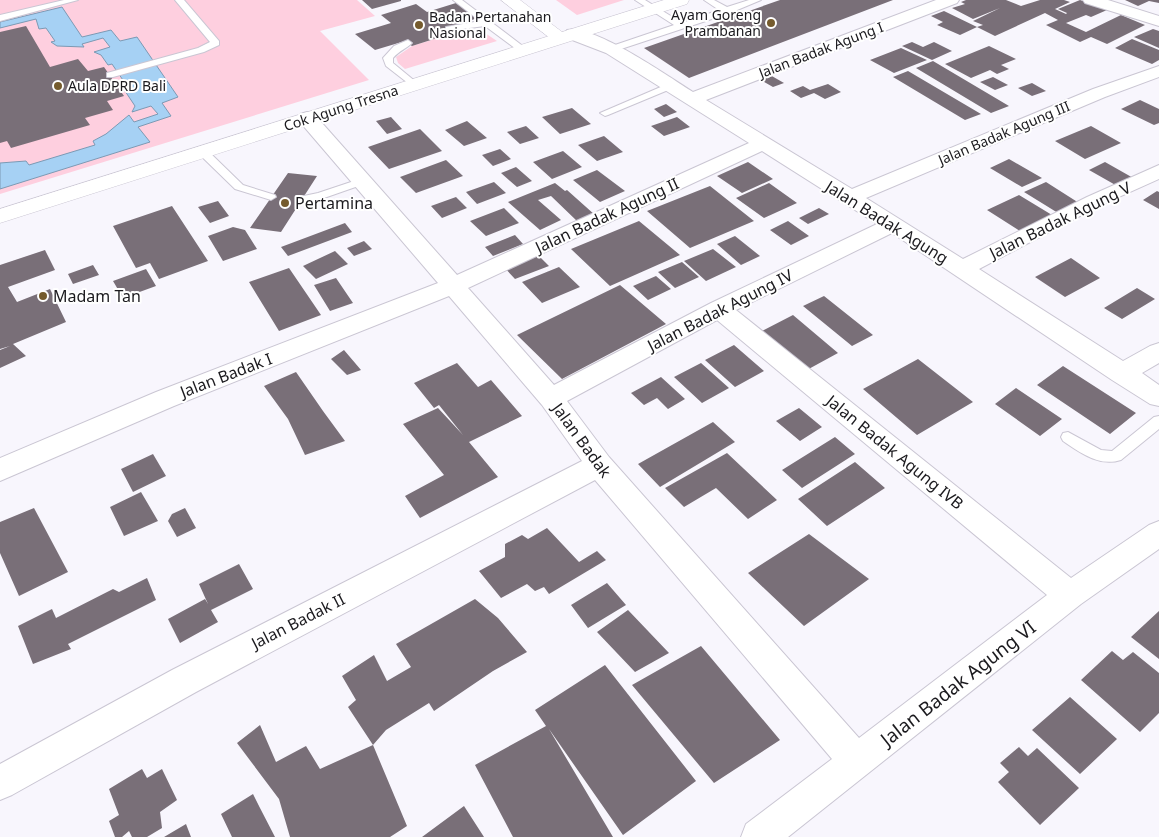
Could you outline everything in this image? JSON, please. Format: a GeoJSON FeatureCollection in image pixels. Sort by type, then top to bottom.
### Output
{"type":"FeatureCollection","features":[{"type":"Feature","properties":{"kind":"main road"},"geometry":{"type":"LineString","coordinates":[[509,0],[567,36]]}},
{"type":"Feature","properties":{"kind":"main road","name":"Cok Agung Tresna"},"geometry":{"type":"LineString","coordinates":[[0,216],[601,26],[646,5],[681,0]]}},
{"type":"Feature","properties":{"kind":"street","name":"Jalan Badak Agung I"},"geometry":{"type":"LineString","coordinates":[[691,99],[951,0]]}},
{"type":"Feature","properties":{"kind":"street"},"geometry":{"type":"LineString","coordinates":[[1091,0],[1159,20]]}},
{"type":"Feature","properties":{"kind":"street"},"geometry":{"type":"LineString","coordinates":[[601,26],[612,49]]}},
{"type":"Feature","properties":{"kind":"street","name":"Jalan Badak Agung"},"geometry":{"type":"LineString","coordinates":[[567,36],[612,49],[961,269],[1159,397]]}},
{"type":"Feature","properties":{"kind":"street","name":"Jalan Badak Agung III"},"geometry":{"type":"LineString","coordinates":[[849,198],[1099,93],[1159,70]]}},
{"type":"Feature","properties":{"kind":"street","name":"Jalan Badak"},"geometry":{"type":"LineString","coordinates":[[307,118],[551,398],[599,466],[857,762]]}},
{"type":"Feature","properties":{"kind":"street","name":"Jalan Badak Agung II"},"geometry":{"type":"LineString","coordinates":[[453,286],[762,144]]}},
{"type":"Feature","properties":{"kind":"street","name":"Jalan Badak Agung V"},"geometry":{"type":"LineString","coordinates":[[961,269],[1094,201],[1159,171]]}},
{"type":"Feature","properties":{"kind":"street","name":"Jalan Badak Agung IV"},"geometry":{"type":"LineString","coordinates":[[551,398],[719,309],[891,225]]}},
{"type":"Feature","properties":{"kind":"street","name":"Jalan Badak I"},"geometry":{"type":"LineString","coordinates":[[0,470],[165,399],[453,286]]}},
{"type":"Feature","properties":{"kind":"street","name":"Jalan Badak Agung IVB"},"geometry":{"type":"LineString","coordinates":[[719,309],[1070,595]]}},
{"type":"Feature","properties":{"kind":"street"},"geometry":{"type":"LineString","coordinates":[[1121,374],[1159,352]]}},
{"type":"Feature","properties":{"kind":"street","name":"Jalan Badak II"},"geometry":{"type":"LineString","coordinates":[[0,784],[184,681],[599,466]]}},
{"type":"Feature","properties":{"kind":"street","name":"Jalan Badak Agung VI"},"geometry":{"type":"LineString","coordinates":[[759,837],[1070,595],[1159,533]]}},
{"type":"Feature","properties":{"kind":"lane"},"geometry":{"type":"LineString","coordinates":[[0,18],[74,0]]}},
{"type":"Feature","properties":{"kind":"lane"},"geometry":{"type":"LineString","coordinates":[[113,74],[201,50],[216,43],[179,0]]}},
{"type":"Feature","properties":{"kind":"lane"},"geometry":{"type":"LineString","coordinates":[[457,0],[523,50]]}},
{"type":"Feature","properties":{"kind":"lane"},"geometry":{"type":"LineString","coordinates":[[708,0],[727,11]]}},
{"type":"Feature","properties":{"kind":"lane"},"geometry":{"type":"LineString","coordinates":[[612,49],[757,0]]}},
{"type":"Feature","properties":{"kind":"lane"},"geometry":{"type":"LineString","coordinates":[[646,5],[681,26]]}},
{"type":"Feature","properties":{"kind":"lane"},"geometry":{"type":"LineString","coordinates":[[449,29],[486,23]]}},
{"type":"Feature","properties":{"kind":"lane"},"geometry":{"type":"LineString","coordinates":[[408,43],[397,48],[388,58],[389,64],[413,84]]}},
{"type":"Feature","properties":{"kind":"lane"},"geometry":{"type":"LineString","coordinates":[[605,113],[670,86]]}},
{"type":"Feature","properties":{"kind":"lane"},"geometry":{"type":"LineString","coordinates":[[203,152],[239,187],[271,197]]}},
{"type":"Feature","properties":{"kind":"lane"},"geometry":{"type":"LineString","coordinates":[[303,199],[320,196],[363,181]]}},
{"type":"Feature","properties":{"kind":"lane"},"geometry":{"type":"LineString","coordinates":[[1068,437],[1102,457],[1110,458],[1116,456],[1159,421]]}},
{"type":"Feature","properties":{"kind":"shaded area"},"geometry":{"type":"Polygon","coordinates":[[[0,0],[357,0],[375,16],[320,31],[369,80],[0,194],[0,0]]]}},
{"type":"Feature","properties":{"kind":"shaded area"},"geometry":{"type":"Polygon","coordinates":[[[556,0],[624,0],[577,15],[556,0]]]}},
{"type":"Feature","properties":{"kind":"shaded area"},"geometry":{"type":"Polygon","coordinates":[[[464,30],[482,31],[497,41],[405,69],[398,63],[396,57],[412,46],[464,30]]]}},
{"type":"Feature","properties":{"kind":"water"},"geometry":{"type":"Polygon","coordinates":[[[62,7],[82,37],[111,30],[120,41],[137,37],[178,97],[162,103],[171,116],[138,127],[150,142],[0,189],[0,163],[26,161],[29,165],[95,145],[93,141],[106,134],[129,115],[134,122],[158,114],[151,106],[132,112],[135,106],[125,91],[129,89],[112,64],[108,65],[101,55],[94,52],[110,47],[103,38],[82,44],[84,47],[57,46],[51,42],[55,41],[46,28],[39,29],[36,19],[0,28],[0,22],[62,7]]]}},
{"type":"Feature","properties":{"kind":"building"},"geometry":{"type":"Polygon","coordinates":[[[362,0],[401,0],[401,1],[372,9],[362,0]]]}},
{"type":"Feature","properties":{"kind":"building"},"geometry":{"type":"Polygon","coordinates":[[[780,0],[893,0],[689,78],[644,48],[780,0]]]}},
{"type":"Feature","properties":{"kind":"building"},"geometry":{"type":"Polygon","coordinates":[[[966,0],[1006,0],[1021,6],[1040,0],[1064,0],[1070,2],[1055,9],[1066,14],[1058,9],[1080,0],[1107,10],[1091,17],[1086,15],[1066,23],[1086,32],[1121,15],[1145,25],[1107,44],[1091,37],[1080,42],[1046,25],[1058,20],[1045,13],[995,36],[977,27],[983,25],[973,21],[1000,8],[973,19],[952,8],[965,4],[961,2],[966,0]]]}},
{"type":"Feature","properties":{"kind":"building"},"geometry":{"type":"Polygon","coordinates":[[[1125,0],[1159,0],[1159,3],[1149,1],[1138,6],[1125,0]]]}},
{"type":"Feature","properties":{"kind":"building","name":"Badan Pertanahan Nasional"},"geometry":{"type":"Polygon","coordinates":[[[456,3],[478,18],[447,28],[453,33],[412,46],[405,41],[375,50],[355,34],[391,23],[381,15],[416,4],[427,12],[456,3]]]}},
{"type":"Feature","properties":{"kind":"building"},"geometry":{"type":"Polygon","coordinates":[[[944,11],[977,27],[960,35],[937,25],[943,22],[931,16],[944,11]]]}},
{"type":"Feature","properties":{"kind":"building","name":"Aula DPRD Bali"},"geometry":{"type":"Polygon","coordinates":[[[26,26],[50,67],[78,59],[88,71],[104,67],[124,96],[107,101],[113,110],[85,118],[90,125],[11,148],[7,141],[0,143],[0,32],[26,26]]]}},
{"type":"Feature","properties":{"kind":"building"},"geometry":{"type":"Polygon","coordinates":[[[1153,29],[1159,31],[1159,48],[1134,37],[1153,29]]]}},
{"type":"Feature","properties":{"kind":"building"},"geometry":{"type":"Polygon","coordinates":[[[1132,39],[1159,50],[1159,60],[1152,64],[1115,48],[1132,39]]]}},
{"type":"Feature","properties":{"kind":"building"},"geometry":{"type":"Polygon","coordinates":[[[912,42],[923,47],[934,42],[952,51],[932,60],[902,46],[912,42]]]}},
{"type":"Feature","properties":{"kind":"building"},"geometry":{"type":"Polygon","coordinates":[[[989,46],[1016,59],[1001,65],[1009,69],[997,74],[990,70],[971,78],[945,64],[989,46]]]}},
{"type":"Feature","properties":{"kind":"building"},"geometry":{"type":"Polygon","coordinates":[[[901,48],[927,60],[894,73],[870,60],[901,48]]]}},
{"type":"Feature","properties":{"kind":"building"},"geometry":{"type":"Polygon","coordinates":[[[933,61],[1009,106],[991,113],[916,68],[933,61]]]}},
{"type":"Feature","properties":{"kind":"building"},"geometry":{"type":"Polygon","coordinates":[[[908,71],[981,114],[965,120],[893,77],[908,71]]]}},
{"type":"Feature","properties":{"kind":"building"},"geometry":{"type":"Polygon","coordinates":[[[770,75],[784,83],[773,87],[759,79],[770,75]]]}},
{"type":"Feature","properties":{"kind":"building"},"geometry":{"type":"Polygon","coordinates":[[[993,77],[1008,85],[995,90],[980,82],[993,77]]]}},
{"type":"Feature","properties":{"kind":"building"},"geometry":{"type":"Polygon","coordinates":[[[1032,83],[1046,91],[1032,96],[1018,88],[1032,83]]]}},
{"type":"Feature","properties":{"kind":"building"},"geometry":{"type":"Polygon","coordinates":[[[828,84],[841,92],[825,99],[814,93],[801,98],[790,91],[803,86],[810,90],[828,84]]]}},
{"type":"Feature","properties":{"kind":"building"},"geometry":{"type":"Polygon","coordinates":[[[1140,100],[1159,109],[1159,123],[1154,125],[1121,109],[1140,100]]]}},
{"type":"Feature","properties":{"kind":"building"},"geometry":{"type":"Polygon","coordinates":[[[666,104],[677,112],[664,117],[654,109],[666,104]]]}},
{"type":"Feature","properties":{"kind":"building"},"geometry":{"type":"Polygon","coordinates":[[[572,108],[591,124],[560,134],[542,117],[572,108]]]}},
{"type":"Feature","properties":{"kind":"building"},"geometry":{"type":"Polygon","coordinates":[[[391,117],[402,129],[387,134],[376,121],[391,117]]]}},
{"type":"Feature","properties":{"kind":"building"},"geometry":{"type":"Polygon","coordinates":[[[677,117],[690,127],[664,136],[651,126],[677,117]]]}},
{"type":"Feature","properties":{"kind":"building"},"geometry":{"type":"Polygon","coordinates":[[[467,121],[487,138],[464,146],[445,130],[467,121]]]}},
{"type":"Feature","properties":{"kind":"building"},"geometry":{"type":"Polygon","coordinates":[[[526,126],[539,138],[520,144],[507,132],[526,126]]]}},
{"type":"Feature","properties":{"kind":"building"},"geometry":{"type":"Polygon","coordinates":[[[1091,126],[1121,143],[1085,159],[1055,141],[1091,126]]]}},
{"type":"Feature","properties":{"kind":"building"},"geometry":{"type":"Polygon","coordinates":[[[420,129],[442,151],[389,169],[368,147],[420,129]]]}},
{"type":"Feature","properties":{"kind":"building"},"geometry":{"type":"Polygon","coordinates":[[[604,136],[623,152],[597,161],[578,145],[604,136]]]}},
{"type":"Feature","properties":{"kind":"building"},"geometry":{"type":"Polygon","coordinates":[[[500,149],[511,159],[493,166],[482,155],[500,149]]]}},
{"type":"Feature","properties":{"kind":"building"},"geometry":{"type":"Polygon","coordinates":[[[563,151],[582,167],[552,179],[533,162],[563,151]]]}},
{"type":"Feature","properties":{"kind":"building"},"geometry":{"type":"Polygon","coordinates":[[[1009,159],[1042,178],[1022,187],[990,168],[1009,159]]]}},
{"type":"Feature","properties":{"kind":"building"},"geometry":{"type":"Polygon","coordinates":[[[446,160],[463,176],[416,193],[400,177],[446,160]]]}},
{"type":"Feature","properties":{"kind":"building"},"geometry":{"type":"Polygon","coordinates":[[[748,162],[773,179],[742,193],[717,176],[748,162]]]}},
{"type":"Feature","properties":{"kind":"building"},"geometry":{"type":"Polygon","coordinates":[[[1105,162],[1135,179],[1119,187],[1089,170],[1105,162]]]}},
{"type":"Feature","properties":{"kind":"building"},"geometry":{"type":"Polygon","coordinates":[[[516,167],[532,181],[517,187],[501,173],[516,167]]]}},
{"type":"Feature","properties":{"kind":"building"},"geometry":{"type":"Polygon","coordinates":[[[597,170],[625,191],[600,202],[573,180],[597,170]]]}},
{"type":"Feature","properties":{"kind":"building"},"geometry":{"type":"Polygon","coordinates":[[[288,173],[317,176],[281,232],[250,228],[288,173]]]}},
{"type":"Feature","properties":{"kind":"building"},"geometry":{"type":"Polygon","coordinates":[[[494,182],[506,193],[477,204],[466,192],[494,182]]]}},
{"type":"Feature","properties":{"kind":"building"},"geometry":{"type":"Polygon","coordinates":[[[1046,182],[1079,203],[1058,213],[1024,192],[1046,182]]]}},
{"type":"Feature","properties":{"kind":"building"},"geometry":{"type":"Polygon","coordinates":[[[555,183],[565,191],[567,190],[595,215],[578,222],[551,196],[538,200],[561,220],[540,230],[508,202],[555,183]]]}},
{"type":"Feature","properties":{"kind":"building"},"geometry":{"type":"Polygon","coordinates":[[[769,183],[797,203],[764,218],[736,198],[769,183]]]}},
{"type":"Feature","properties":{"kind":"building"},"geometry":{"type":"Polygon","coordinates":[[[710,186],[754,221],[690,248],[647,211],[710,186]]]}},
{"type":"Feature","properties":{"kind":"building"},"geometry":{"type":"Polygon","coordinates":[[[1157,191],[1159,192],[1159,209],[1143,200],[1157,191]]]}},
{"type":"Feature","properties":{"kind":"building"},"geometry":{"type":"Polygon","coordinates":[[[1019,195],[1052,215],[1020,231],[987,210],[1019,195]]]}},
{"type":"Feature","properties":{"kind":"building"},"geometry":{"type":"Polygon","coordinates":[[[456,197],[467,208],[442,218],[431,206],[456,197]]]}},
{"type":"Feature","properties":{"kind":"building"},"geometry":{"type":"Polygon","coordinates":[[[218,201],[229,216],[210,223],[198,207],[218,201]]]}},
{"type":"Feature","properties":{"kind":"building"},"geometry":{"type":"Polygon","coordinates":[[[172,206],[208,261],[159,279],[150,263],[136,268],[113,226],[172,206]]]}},
{"type":"Feature","properties":{"kind":"building"},"geometry":{"type":"Polygon","coordinates":[[[504,208],[519,223],[486,236],[470,221],[504,208]]]}},
{"type":"Feature","properties":{"kind":"building"},"geometry":{"type":"Polygon","coordinates":[[[819,208],[829,214],[808,224],[799,218],[819,208]]]}},
{"type":"Feature","properties":{"kind":"building"},"geometry":{"type":"Polygon","coordinates":[[[639,221],[680,255],[610,286],[571,249],[639,221]]]}},
{"type":"Feature","properties":{"kind":"building"},"geometry":{"type":"Polygon","coordinates":[[[788,221],[809,236],[791,245],[770,230],[788,221]]]}},
{"type":"Feature","properties":{"kind":"building"},"geometry":{"type":"Polygon","coordinates":[[[345,223],[352,232],[288,256],[281,247],[345,223]]]}},
{"type":"Feature","properties":{"kind":"building"},"geometry":{"type":"Polygon","coordinates":[[[233,227],[245,230],[257,249],[223,261],[208,236],[233,227]]]}},
{"type":"Feature","properties":{"kind":"building"},"geometry":{"type":"Polygon","coordinates":[[[515,235],[523,244],[493,256],[485,247],[515,235]]]}},
{"type":"Feature","properties":{"kind":"building"},"geometry":{"type":"Polygon","coordinates":[[[735,236],[760,256],[741,265],[717,244],[735,236]]]}},
{"type":"Feature","properties":{"kind":"building"},"geometry":{"type":"Polygon","coordinates":[[[364,241],[372,249],[354,256],[347,248],[364,241]]]}},
{"type":"Feature","properties":{"kind":"building"},"geometry":{"type":"Polygon","coordinates":[[[713,249],[736,267],[706,281],[684,261],[713,249]]]}},
{"type":"Feature","properties":{"kind":"building","name":"Madam Tan"},"geometry":{"type":"Polygon","coordinates":[[[45,250],[55,270],[8,287],[17,302],[50,289],[66,322],[13,344],[26,356],[0,368],[0,350],[10,346],[0,349],[0,265],[45,250]]]}},
{"type":"Feature","properties":{"kind":"building"},"geometry":{"type":"Polygon","coordinates":[[[335,251],[348,264],[316,279],[303,266],[335,251]]]}},
{"type":"Feature","properties":{"kind":"building"},"geometry":{"type":"Polygon","coordinates":[[[535,252],[549,266],[515,279],[502,265],[535,252]]]}},
{"type":"Feature","properties":{"kind":"building"},"geometry":{"type":"Polygon","coordinates":[[[1071,258],[1100,278],[1065,297],[1035,277],[1071,258]]]}},
{"type":"Feature","properties":{"kind":"building"},"geometry":{"type":"Polygon","coordinates":[[[682,262],[699,277],[675,288],[658,272],[682,262]]]}},
{"type":"Feature","properties":{"kind":"building"},"geometry":{"type":"Polygon","coordinates":[[[93,265],[99,275],[73,284],[68,274],[93,265]]]}},
{"type":"Feature","properties":{"kind":"building"},"geometry":{"type":"Polygon","coordinates":[[[559,267],[580,287],[542,303],[522,282],[559,267]]]}},
{"type":"Feature","properties":{"kind":"building"},"geometry":{"type":"Polygon","coordinates":[[[289,268],[321,315],[279,331],[249,282],[289,268]]]}},
{"type":"Feature","properties":{"kind":"building"},"geometry":{"type":"Polygon","coordinates":[[[146,269],[156,286],[123,298],[113,281],[146,269]]]}},
{"type":"Feature","properties":{"kind":"building"},"geometry":{"type":"Polygon","coordinates":[[[656,276],[671,289],[648,300],[633,286],[656,276]]]}},
{"type":"Feature","properties":{"kind":"building"},"geometry":{"type":"Polygon","coordinates":[[[336,278],[353,303],[330,311],[314,285],[336,278]]]}},
{"type":"Feature","properties":{"kind":"building"},"geometry":{"type":"Polygon","coordinates":[[[620,285],[666,324],[562,379],[517,335],[620,285]]]}},
{"type":"Feature","properties":{"kind":"building"},"geometry":{"type":"Polygon","coordinates":[[[1137,288],[1155,299],[1122,319],[1104,308],[1137,288]]]}},
{"type":"Feature","properties":{"kind":"building"},"geometry":{"type":"Polygon","coordinates":[[[824,296],[873,335],[852,346],[803,306],[824,296]]]}},
{"type":"Feature","properties":{"kind":"building"},"geometry":{"type":"Polygon","coordinates":[[[793,315],[838,353],[805,371],[760,332],[793,315]]]}},
{"type":"Feature","properties":{"kind":"building"},"geometry":{"type":"Polygon","coordinates":[[[734,345],[764,371],[735,387],[705,360],[734,345]]]}},
{"type":"Feature","properties":{"kind":"building"},"geometry":{"type":"Polygon","coordinates":[[[344,350],[361,370],[347,375],[331,359],[344,350]]]}},
{"type":"Feature","properties":{"kind":"building"},"geometry":{"type":"Polygon","coordinates":[[[918,359],[973,402],[917,435],[863,389],[918,359]]]}},
{"type":"Feature","properties":{"kind":"building"},"geometry":{"type":"Polygon","coordinates":[[[457,363],[478,387],[491,380],[522,416],[469,442],[498,477],[420,518],[405,496],[444,475],[403,424],[438,408],[463,435],[439,405],[434,408],[414,383],[457,363]]]}},
{"type":"Feature","properties":{"kind":"building"},"geometry":{"type":"Polygon","coordinates":[[[701,363],[729,388],[702,403],[674,377],[701,363]]]}},
{"type":"Feature","properties":{"kind":"building"},"geometry":{"type":"Polygon","coordinates":[[[1063,366],[1136,413],[1110,434],[1037,385],[1063,366]]]}},
{"type":"Feature","properties":{"kind":"building"},"geometry":{"type":"Polygon","coordinates":[[[296,372],[345,441],[305,455],[288,419],[264,386],[296,372]]]}},
{"type":"Feature","properties":{"kind":"building"},"geometry":{"type":"Polygon","coordinates":[[[661,377],[685,399],[668,409],[657,398],[644,405],[631,393],[661,377]]]}},
{"type":"Feature","properties":{"kind":"building"},"geometry":{"type":"Polygon","coordinates":[[[1016,388],[1062,419],[1040,436],[995,404],[1016,388]]]}},
{"type":"Feature","properties":{"kind":"building"},"geometry":{"type":"Polygon","coordinates":[[[799,408],[822,427],[800,441],[776,421],[799,408]]]}},
{"type":"Feature","properties":{"kind":"building"},"geometry":{"type":"Polygon","coordinates":[[[713,422],[735,442],[660,487],[638,464],[713,422]]]}},
{"type":"Feature","properties":{"kind":"building"},"geometry":{"type":"Polygon","coordinates":[[[835,437],[855,454],[802,488],[782,470],[835,437]]]}},
{"type":"Feature","properties":{"kind":"building"},"geometry":{"type":"Polygon","coordinates":[[[727,453],[777,500],[748,519],[716,488],[684,507],[665,488],[727,453]]]}},
{"type":"Feature","properties":{"kind":"building"},"geometry":{"type":"Polygon","coordinates":[[[153,454],[166,476],[133,492],[121,469],[153,454]]]}},
{"type":"Feature","properties":{"kind":"building"},"geometry":{"type":"Polygon","coordinates":[[[855,462],[885,488],[827,526],[798,499],[855,462]]]}},
{"type":"Feature","properties":{"kind":"building"},"geometry":{"type":"Polygon","coordinates":[[[141,492],[158,521],[124,536],[110,507],[141,492]]]}},
{"type":"Feature","properties":{"kind":"building"},"geometry":{"type":"Polygon","coordinates":[[[34,508],[68,572],[19,596],[0,553],[0,522],[34,508]]]}},
{"type":"Feature","properties":{"kind":"building"},"geometry":{"type":"Polygon","coordinates":[[[185,508],[196,528],[177,537],[168,521],[172,514],[185,508]]]}},
{"type":"Feature","properties":{"kind":"building"},"geometry":{"type":"Polygon","coordinates":[[[547,528],[579,562],[597,551],[606,560],[549,594],[544,587],[535,591],[527,584],[501,598],[479,571],[505,557],[505,544],[522,535],[528,539],[547,528]]]}},
{"type":"Feature","properties":{"kind":"building"},"geometry":{"type":"Polygon","coordinates":[[[809,534],[869,579],[804,626],[748,573],[809,534]]]}},
{"type":"Feature","properties":{"kind":"building"},"geometry":{"type":"Polygon","coordinates":[[[239,564],[253,589],[211,610],[218,622],[180,643],[168,619],[205,599],[208,604],[199,584],[239,564]]]}},
{"type":"Feature","properties":{"kind":"building"},"geometry":{"type":"Polygon","coordinates":[[[147,578],[156,600],[68,644],[71,649],[33,664],[18,626],[52,609],[56,618],[113,589],[119,592],[147,578]]]}},
{"type":"Feature","properties":{"kind":"building"},"geometry":{"type":"Polygon","coordinates":[[[607,583],[626,605],[588,628],[571,605],[607,583]]]}},
{"type":"Feature","properties":{"kind":"building"},"geometry":{"type":"Polygon","coordinates":[[[475,599],[498,618],[527,652],[493,671],[434,711],[429,703],[386,730],[373,745],[348,707],[356,700],[342,676],[374,655],[387,681],[411,667],[396,644],[475,599]]]}},
{"type":"Feature","properties":{"kind":"building"},"geometry":{"type":"Polygon","coordinates":[[[628,610],[669,653],[635,672],[597,632],[628,610]]]}},
{"type":"Feature","properties":{"kind":"building"},"geometry":{"type":"Polygon","coordinates":[[[1159,611],[1159,659],[1131,637],[1159,611]]]}},
{"type":"Feature","properties":{"kind":"building"},"geometry":{"type":"Polygon","coordinates":[[[701,646],[780,740],[714,783],[632,685],[701,646]]]}},
{"type":"Feature","properties":{"kind":"building"},"geometry":{"type":"Polygon","coordinates":[[[1112,651],[1123,660],[1133,652],[1159,673],[1159,713],[1140,732],[1081,680],[1112,651]]]}},
{"type":"Feature","properties":{"kind":"building"},"geometry":{"type":"Polygon","coordinates":[[[605,665],[696,781],[623,835],[549,729],[613,837],[513,837],[475,765],[546,726],[535,710],[605,665]]]}},
{"type":"Feature","properties":{"kind":"building"},"geometry":{"type":"Polygon","coordinates":[[[1070,697],[1117,739],[1080,774],[1032,730],[1070,697]]]}},
{"type":"Feature","properties":{"kind":"building"},"geometry":{"type":"Polygon","coordinates":[[[260,725],[276,762],[306,746],[320,769],[373,745],[407,826],[390,837],[290,837],[279,799],[237,743],[260,725]]]}},
{"type":"Feature","properties":{"kind":"building"},"geometry":{"type":"Polygon","coordinates":[[[1019,747],[1028,756],[1037,748],[1079,788],[1040,825],[998,782],[1009,772],[1000,763],[1019,747]]]}},
{"type":"Feature","properties":{"kind":"building"},"geometry":{"type":"Polygon","coordinates":[[[142,769],[147,778],[162,769],[177,800],[160,812],[162,828],[147,837],[132,837],[129,831],[122,837],[115,837],[109,821],[119,815],[109,789],[142,769]]]}},
{"type":"Feature","properties":{"kind":"building"},"geometry":{"type":"Polygon","coordinates":[[[253,794],[275,837],[232,837],[221,814],[253,794]]]}},
{"type":"Feature","properties":{"kind":"building"},"geometry":{"type":"Polygon","coordinates":[[[464,806],[484,837],[422,837],[464,806]]]}},
{"type":"Feature","properties":{"kind":"building"},"geometry":{"type":"Polygon","coordinates":[[[186,824],[191,837],[164,837],[186,824]]]}},
{"type":"Feature","properties":{"kind":"place","name":"Ayam Goreng Prambanan"},"geometry":{"type":"Point","coordinates":[771,23]}},
{"type":"Feature","properties":{"kind":"place","name":"Badan Pertanahan Nasional"},"geometry":{"type":"Point","coordinates":[419,25]}},
{"type":"Feature","properties":{"kind":"place","name":"Aula DPRD Bali"},"geometry":{"type":"Point","coordinates":[58,86]}},
{"type":"Feature","properties":{"kind":"place","name":"Pertamina"},"geometry":{"type":"Point","coordinates":[285,203]}},
{"type":"Feature","properties":{"kind":"place","name":"Madam Tan"},"geometry":{"type":"Point","coordinates":[43,296]}}]}
